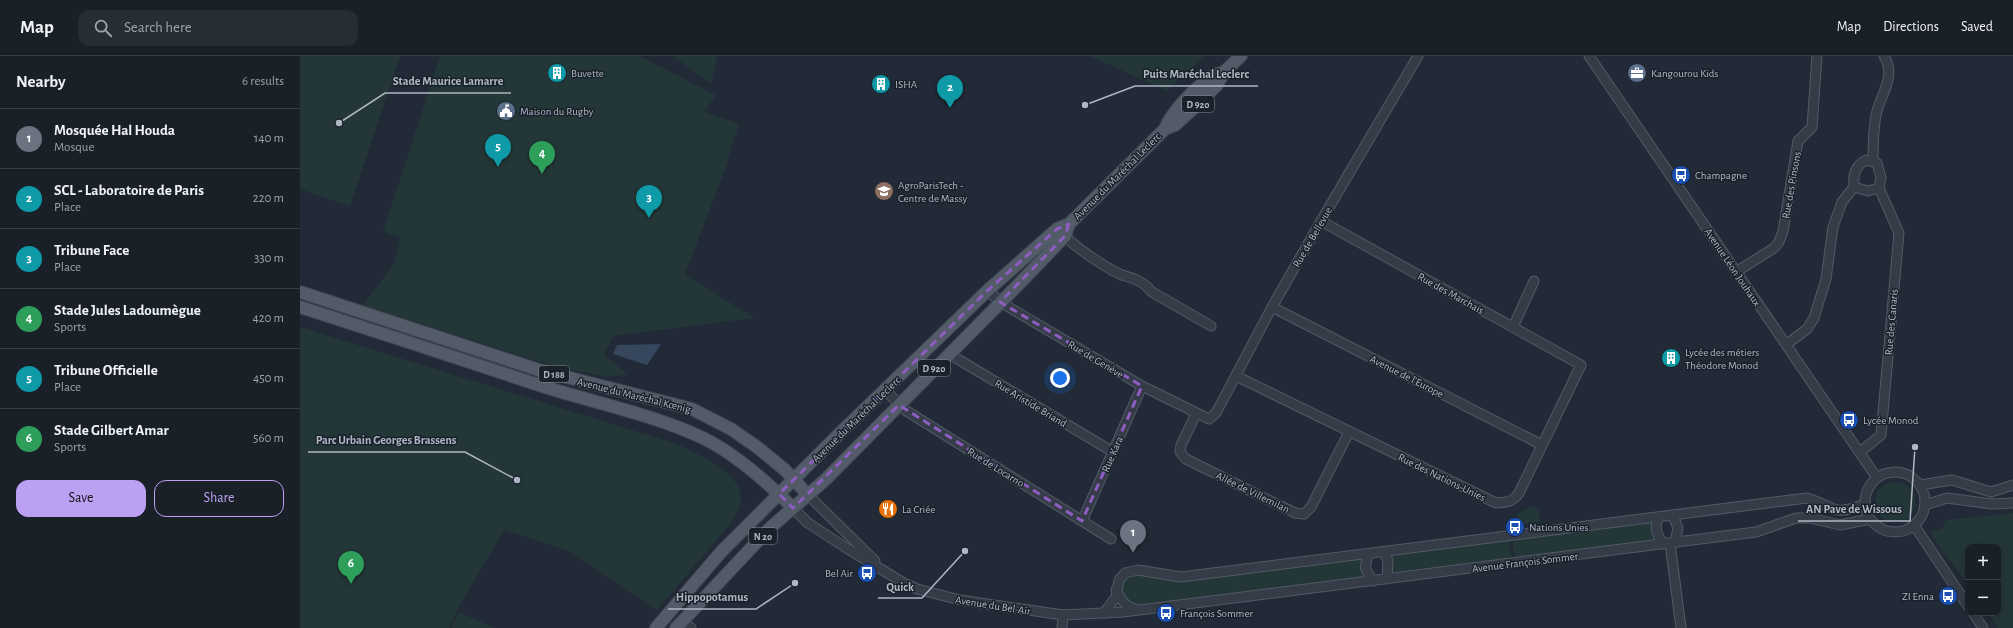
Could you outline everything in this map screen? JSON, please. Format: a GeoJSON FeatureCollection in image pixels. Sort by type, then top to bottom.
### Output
{"type":"FeatureCollection","features":[{"type":"Feature","properties":{"kind":"main road","name":"Avenue du Maréchal Leclerc"},"geometry":{"type":"LineString","coordinates":[[682,626],[770,528],[808,495],[899,405],[1065,236],[1070,224],[1165,129],[1169,118],[1189,97],[1211,77],[1224,72],[1241,56]]}},
{"type":"Feature","properties":{"kind":"main road","name":"Avenue du Maréchal Leclerc"},"geometry":{"type":"LineString","coordinates":[[656,628],[721,552],[885,390],[987,291],[1057,229],[1070,224]]}},
{"type":"Feature","properties":{"kind":"main road","name":"Avenue du Maréchal Kœnig"},"geometry":{"type":"LineString","coordinates":[[300,292],[539,370],[692,408],[731,429],[757,447],[794,479],[808,495]]}},
{"type":"Feature","properties":{"kind":"main road","name":"Avenue du Maréchal Kœnig"},"geometry":{"type":"LineString","coordinates":[[300,308],[556,390],[660,421],[703,438],[724,450],[764,481],[793,508]]}},
{"type":"Feature","properties":{"kind":"street","name":"Rue de Bellevue"},"geometry":{"type":"LineString","coordinates":[[1209,419],[1216,413],[1272,307],[1320,221],[1418,56]]}},
{"type":"Feature","properties":{"kind":"street","name":"Avenue Léon Jouhaux"},"geometry":{"type":"LineString","coordinates":[[1589,56],[1877,478]]}},
{"type":"Feature","properties":{"kind":"street","name":"Rue des Pinsons"},"geometry":{"type":"LineString","coordinates":[[1736,272],[1774,248],[1779,242],[1798,141],[1812,127],[1817,56]]}},
{"type":"Feature","properties":{"kind":"street"},"geometry":{"type":"LineString","coordinates":[[1873,161],[1872,137],[1877,113],[1889,77],[1887,60],[1884,56]]}},
{"type":"Feature","properties":{"kind":"street"},"geometry":{"type":"LineString","coordinates":[[1786,344],[1807,329],[1814,318],[1826,280],[1833,227],[1842,202],[1854,187],[1854,175],[1858,165],[1866,160],[1877,163],[1881,178],[1879,188],[1868,191],[1854,187]]}},
{"type":"Feature","properties":{"kind":"street","name":"Rue des Canaris"},"geometry":{"type":"LineString","coordinates":[[1860,452],[1881,435],[1899,233],[1879,188]]}},
{"type":"Feature","properties":{"kind":"street","name":"Rue des Marchais"},"geometry":{"type":"LineString","coordinates":[[1320,221],[1581,365]]}},
{"type":"Feature","properties":{"kind":"street"},"geometry":{"type":"LineString","coordinates":[[1065,236],[1077,248],[1122,275],[1131,277],[1146,284],[1152,292],[1211,326]]}},
{"type":"Feature","properties":{"kind":"street"},"geometry":{"type":"LineString","coordinates":[[1513,327],[1534,281]]}},
{"type":"Feature","properties":{"kind":"street","name":"Rue de Genève"},"geometry":{"type":"LineString","coordinates":[[987,291],[1001,302],[1142,386],[1196,414],[1209,419]]}},
{"type":"Feature","properties":{"kind":"street","name":"Avenue de l'Europe"},"geometry":{"type":"LineString","coordinates":[[1272,307],[1542,445]]}},
{"type":"Feature","properties":{"kind":"street","name":"Rue Aristide Briand"},"geometry":{"type":"LineString","coordinates":[[950,352],[956,358],[1113,452]]}},
{"type":"Feature","properties":{"kind":"street","name":"Rue des Nations-Unies"},"geometry":{"type":"LineString","coordinates":[[1236,376],[1348,432],[1496,502],[1508,502],[1515,499],[1581,365]]}},
{"type":"Feature","properties":{"kind":"street","name":"Rue Kara"},"geometry":{"type":"LineString","coordinates":[[1082,521],[1142,386]]}},
{"type":"Feature","properties":{"kind":"street","name":"Rue de Locarno"},"geometry":{"type":"LineString","coordinates":[[885,390],[899,405],[1111,539]]}},
{"type":"Feature","properties":{"kind":"street","name":"Allée de Villemilan"},"geometry":{"type":"LineString","coordinates":[[1196,414],[1181,445],[1180,452],[1186,459],[1295,513],[1304,514],[1311,507],[1348,432]]}},
{"type":"Feature","properties":{"kind":"street"},"geometry":{"type":"LineString","coordinates":[[1885,473],[1904,473],[1912,477],[1920,485],[1924,495],[1925,505],[1923,513],[1914,525],[1905,530],[1896,532],[1877,526],[1870,519],[1865,504],[1868,490],[1877,478],[1885,473]]}},
{"type":"Feature","properties":{"kind":"street"},"geometry":{"type":"LineString","coordinates":[[1920,485],[1952,480],[1991,492],[2013,486]]}},
{"type":"Feature","properties":{"kind":"street","name":"Avenue du Bel-Air"},"geometry":{"type":"LineString","coordinates":[[808,495],[886,572]]}},
{"type":"Feature","properties":{"kind":"street"},"geometry":{"type":"LineString","coordinates":[[1104,613],[1116,594],[1119,580],[1126,573],[1138,570],[1182,577],[1807,498],[1837,511],[1846,511],[1865,504]]}},
{"type":"Feature","properties":{"kind":"street"},"geometry":{"type":"LineString","coordinates":[[1925,505],[1947,498],[1992,504],[2013,503]]}},
{"type":"Feature","properties":{"kind":"street","name":"Avenue du Bel-Air"},"geometry":{"type":"LineString","coordinates":[[793,508],[808,523],[886,572],[917,589],[946,598],[1063,615],[1104,613]]}},
{"type":"Feature","properties":{"kind":"street"},"geometry":{"type":"LineString","coordinates":[[1673,516],[1678,528],[1670,543],[1681,628]]}},
{"type":"Feature","properties":{"kind":"street"},"geometry":{"type":"LineString","coordinates":[[1658,518],[1656,533],[1670,543]]}},
{"type":"Feature","properties":{"kind":"street","name":"Avenue François Sommer"},"geometry":{"type":"LineString","coordinates":[[1387,579],[1756,532],[1796,518],[1810,518],[1840,525],[1870,519]]}},
{"type":"Feature","properties":{"kind":"street"},"geometry":{"type":"LineString","coordinates":[[1914,525],[1965,602]]}},
{"type":"Feature","properties":{"kind":"street"},"geometry":{"type":"LineString","coordinates":[[1104,613],[1123,612],[1387,579],[1388,560],[1383,552]]}},
{"type":"Feature","properties":{"kind":"street"},"geometry":{"type":"LineString","coordinates":[[1369,554],[1365,564],[1365,569],[1373,581]]}},
{"type":"Feature","properties":{"kind":"street"},"geometry":{"type":"LineString","coordinates":[[1116,594],[1128,607],[1138,610]]}},
{"type":"Feature","properties":{"kind":"street"},"geometry":{"type":"LineString","coordinates":[[1116,594],[1123,612]]}},
{"type":"Feature","properties":{"kind":"street"},"geometry":{"type":"LineString","coordinates":[[1062,628],[1063,615]]}},
{"type":"Feature","properties":{"kind":"street"},"geometry":{"type":"LineString","coordinates":[[1975,616],[1983,628]]}},
{"type":"Feature","properties":{"kind":"highlighted area"},"geometry":{"type":"Polygon","coordinates":[[[1069,224],[1065,236],[1000,302],[1142,386],[1082,521],[899,405],[793,508],[779,494],[987,291],[1057,229],[1069,224]]]}},
{"type":"Feature","properties":{"kind":"shaded area"},"geometry":{"type":"Polygon","coordinates":[[[300,56],[400,56],[350,206],[300,189],[300,56]]]}},
{"type":"Feature","properties":{"kind":"shaded area"},"geometry":{"type":"Polygon","coordinates":[[[440,56],[639,56],[716,95],[704,112],[739,124],[724,172],[685,274],[754,318],[613,336],[604,355],[628,375],[605,377],[547,364],[363,305],[394,264],[400,237],[383,232],[440,56]]]}},
{"type":"Feature","properties":{"kind":"shaded area"},"geometry":{"type":"Polygon","coordinates":[[[673,56],[717,56],[711,84],[673,56]]]}},
{"type":"Feature","properties":{"kind":"shaded area"},"geometry":{"type":"Polygon","coordinates":[[[1090,56],[1205,56],[1167,91],[1090,56]]]}},
{"type":"Feature","properties":{"kind":"shaded area"},"geometry":{"type":"Polygon","coordinates":[[[300,327],[674,443],[703,457],[733,479],[739,487],[741,496],[738,510],[732,522],[657,610],[571,552],[504,530],[458,608],[449,628],[300,628],[300,327]]]}},
{"type":"Feature","properties":{"kind":"shaded area"},"geometry":{"type":"Polygon","coordinates":[[[1899,482],[1906,485],[1912,491],[1915,502],[1914,510],[1906,519],[1899,522],[1891,522],[1884,519],[1876,510],[1875,498],[1878,491],[1887,483],[1899,482]]]}},
{"type":"Feature","properties":{"kind":"shaded area"},"geometry":{"type":"Polygon","coordinates":[[[1531,506],[1539,510],[1540,522],[1519,525],[1517,514],[1531,506]]]}},
{"type":"Feature","properties":{"kind":"shaded area"},"geometry":{"type":"Polygon","coordinates":[[[2013,513],[2013,628],[1998,628],[1990,616],[2001,616],[2001,544],[1965,544],[1965,581],[1930,531],[1941,530],[1946,520],[2013,513]]]}},
{"type":"Feature","properties":{"kind":"shaded area"},"geometry":{"type":"Polygon","coordinates":[[[1652,522],[1651,533],[1655,540],[1517,557],[1514,555],[1513,542],[1515,539],[1652,522]]]}},
{"type":"Feature","properties":{"kind":"shaded area"},"geometry":{"type":"Polygon","coordinates":[[[1507,540],[1509,542],[1511,556],[1509,558],[1392,572],[1393,565],[1389,555],[1507,540]]]}},
{"type":"Feature","properties":{"kind":"shaded area"},"geometry":{"type":"Polygon","coordinates":[[[1362,558],[1360,569],[1364,577],[1134,605],[1127,602],[1121,591],[1124,581],[1136,575],[1166,579],[1362,558]]]}},
{"type":"Feature","properties":{"kind":"shaded area"},"geometry":{"type":"Polygon","coordinates":[[[459,612],[494,628],[451,628],[459,612]]]}},
{"type":"Feature","properties":{"kind":"water"},"geometry":{"type":"Polygon","coordinates":[[[661,344],[647,365],[613,354],[617,345],[661,344]]]}},
{"type":"Feature","properties":{"kind":"place","name":"Buvette"},"geometry":{"type":"Point","coordinates":[557,73]}},
{"type":"Feature","properties":{"kind":"place","name":"Kangourou Kids"},"geometry":{"type":"Point","coordinates":[1637,73]}},
{"type":"Feature","properties":{"kind":"place","name":"ISHA"},"geometry":{"type":"Point","coordinates":[881,84]}},
{"type":"Feature","properties":{"kind":"place","name":"Puits Maréchal Leclerc"},"geometry":{"type":"Point","coordinates":[1085,105]}},
{"type":"Feature","properties":{"kind":"place","name":"SCL - Laboratoire de Paris"},"geometry":{"type":"Point","coordinates":[950,108]}},
{"type":"Feature","properties":{"kind":"place","name":"Maison du Rugby"},"geometry":{"type":"Point","coordinates":[506,111]}},
{"type":"Feature","properties":{"kind":"place","name":"Stade Maurice Lamarre"},"geometry":{"type":"Point","coordinates":[339,123]}},
{"type":"Feature","properties":{"kind":"place","name":"Tribune Officielle"},"geometry":{"type":"Point","coordinates":[498,167]}},
{"type":"Feature","properties":{"kind":"place","name":"Stade Jules Ladoumègue"},"geometry":{"type":"Point","coordinates":[542,174]}},
{"type":"Feature","properties":{"kind":"place","name":"Champagne"},"geometry":{"type":"Point","coordinates":[1681,175]}},
{"type":"Feature","properties":{"kind":"place","name":"AgroParisTech - Centre de Massy"},"geometry":{"type":"Point","coordinates":[884,191]}},
{"type":"Feature","properties":{"kind":"place","name":"Tribune Face"},"geometry":{"type":"Point","coordinates":[649,218]}},
{"type":"Feature","properties":{"kind":"place","name":"Lycée des métiers Théodore Monod"},"geometry":{"type":"Point","coordinates":[1671,358]}},
{"type":"Feature","properties":{"kind":"place","name":"Lycée Monod"},"geometry":{"type":"Point","coordinates":[1849,420]}},
{"type":"Feature","properties":{"kind":"place","name":"AN Pave de Wissous"},"geometry":{"type":"Point","coordinates":[1915,447]}},
{"type":"Feature","properties":{"kind":"place","name":"Parc Urbain Georges Brassens"},"geometry":{"type":"Point","coordinates":[517,480]}},
{"type":"Feature","properties":{"kind":"place","name":"La Criée"},"geometry":{"type":"Point","coordinates":[888,509]}},
{"type":"Feature","properties":{"kind":"place","name":"Nations Unies"},"geometry":{"type":"Point","coordinates":[1515,527]}},
{"type":"Feature","properties":{"kind":"place","name":"Quick"},"geometry":{"type":"Point","coordinates":[965,551]}},
{"type":"Feature","properties":{"kind":"place","name":"Mosquée Hal Houda"},"geometry":{"type":"Point","coordinates":[1133,553]}},
{"type":"Feature","properties":{"kind":"place","name":"Bel Air"},"geometry":{"type":"Point","coordinates":[867,573]}},
{"type":"Feature","properties":{"kind":"place","name":"Hippopotamus"},"geometry":{"type":"Point","coordinates":[795,583]}},
{"type":"Feature","properties":{"kind":"place","name":"Stade Gilbert Amar"},"geometry":{"type":"Point","coordinates":[351,584]}},
{"type":"Feature","properties":{"kind":"place","name":"ZI Enna"},"geometry":{"type":"Point","coordinates":[1948,596]}},
{"type":"Feature","properties":{"kind":"place","name":"François Sommer"},"geometry":{"type":"Point","coordinates":[1166,613]}}]}
